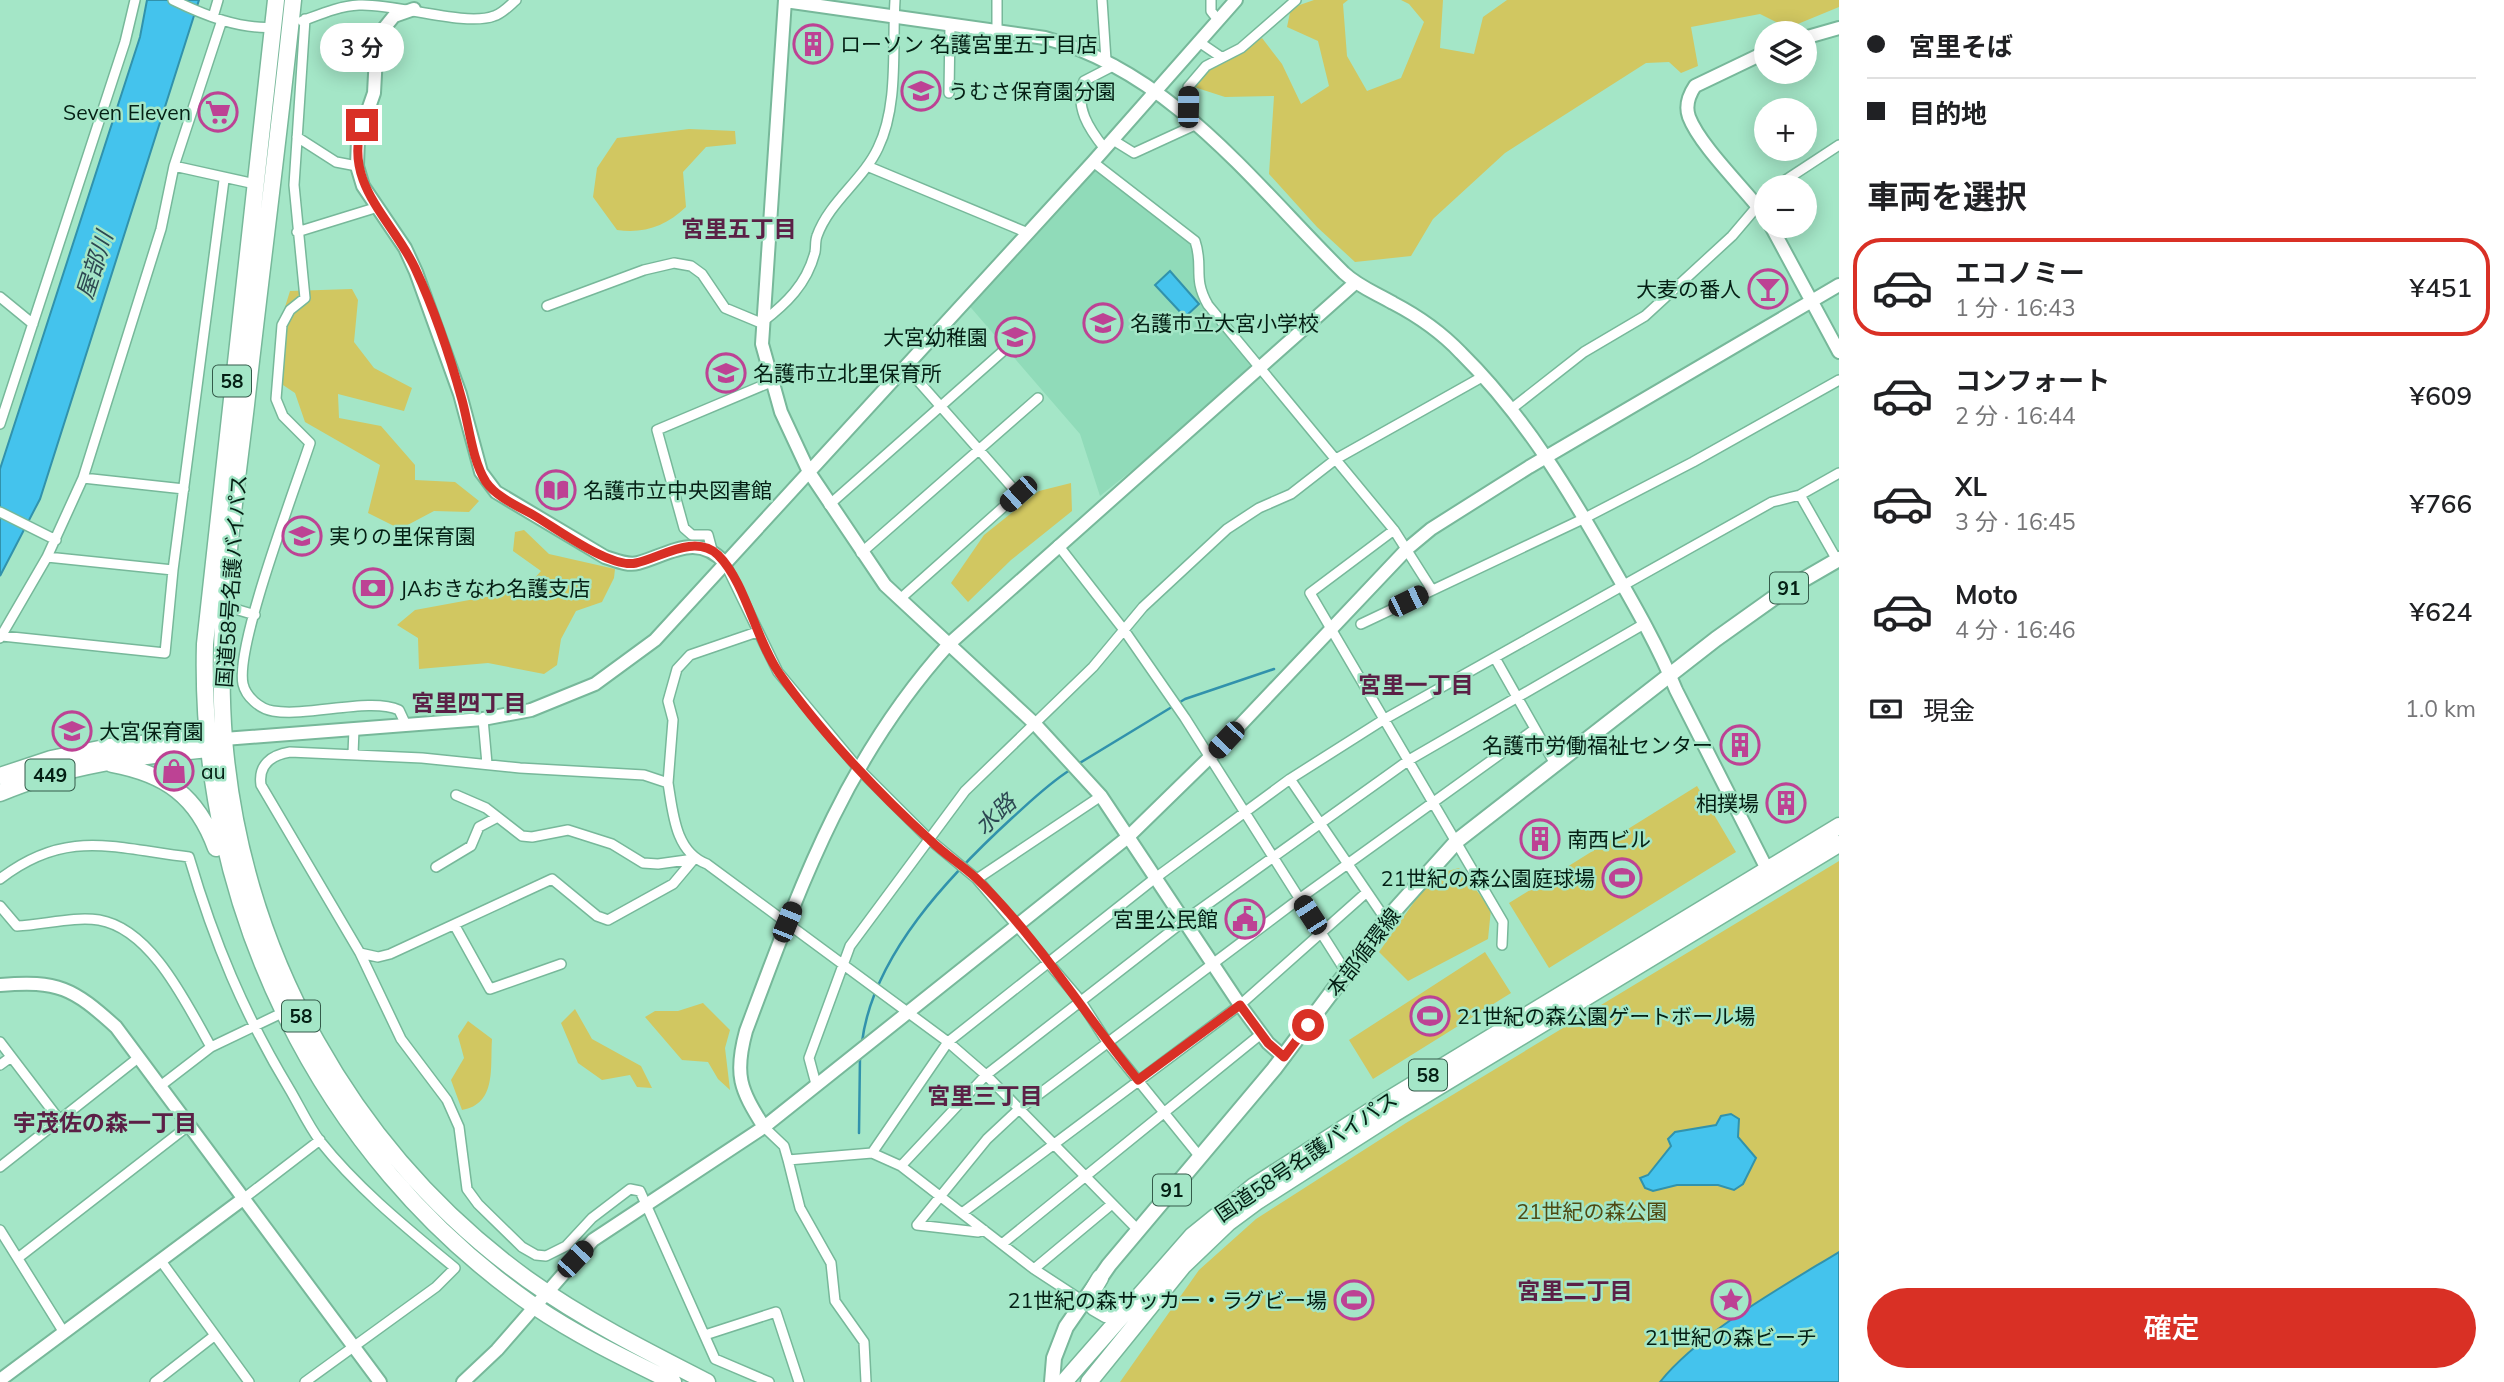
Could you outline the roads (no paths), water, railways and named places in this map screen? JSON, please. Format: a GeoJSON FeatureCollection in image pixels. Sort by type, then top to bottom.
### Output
{"type":"FeatureCollection","features":[{"type":"Feature","properties":{"kind":"highway","name":"国道58号名護バイパス"},"geometry":{"type":"LineString","coordinates":[[276,0],[208,611],[205,676],[207,742],[216,810],[229,867],[248,930],[284,1012],[336,1104],[374,1157],[461,1248],[535,1307],[614,1353],[673,1382]]}},
{"type":"Feature","properties":{"kind":"highway","name":"国道58号名護バイパス"},"geometry":{"type":"LineString","coordinates":[[293,0],[298,22],[225,606],[224,739],[239,837],[254,903],[281,976],[309,1030],[359,1108],[400,1161],[466,1229],[547,1292],[616,1334],[707,1382]]}},
{"type":"Feature","properties":{"kind":"highway","name":"449"},"geometry":{"type":"LineString","coordinates":[[0,793],[59,772],[224,739]]}},
{"type":"Feature","properties":{"kind":"highway","name":"449"},"geometry":{"type":"LineString","coordinates":[[0,776],[51,759],[99,749],[207,742]]}},
{"type":"Feature","properties":{"kind":"highway"},"geometry":{"type":"LineString","coordinates":[[101,764],[154,775],[178,790],[205,821],[218,854],[229,867]]}},
{"type":"Feature","properties":{"kind":"highway","name":"国道58号名護バイパス"},"geometry":{"type":"LineString","coordinates":[[1089,1382],[1183,1266],[1205,1243],[1256,1202],[1771,876],[1839,826]]}},
{"type":"Feature","properties":{"kind":"highway","name":"国道58号名護バイパス"},"geometry":{"type":"LineString","coordinates":[[1065,1382],[1139,1293],[1192,1236],[1254,1186],[1398,1093],[1771,876],[1839,844]]}},
{"type":"Feature","properties":{"kind":"highway"},"geometry":{"type":"LineString","coordinates":[[1100,1278],[1090,1300],[1101,1312],[1112,1312],[1139,1293]]}},
{"type":"Feature","properties":{"kind":"highway"},"geometry":{"type":"LineString","coordinates":[[1102,1382],[1119,1346]]}},
{"type":"Feature","properties":{"kind":"main road","name":"本部循環線"},"geometry":{"type":"LineString","coordinates":[[1052,1382],[1059,1342],[1100,1278],[1284,1057],[1386,920],[1458,840],[1742,620],[1838,559]]}},
{"type":"Feature","properties":{"kind":"street"},"geometry":{"type":"LineString","coordinates":[[0,424],[125,42],[135,0]]}},
{"type":"Feature","properties":{"kind":"street"},"geometry":{"type":"LineString","coordinates":[[173,0],[218,19],[258,28],[298,22],[335,9],[358,5],[486,18],[495,16],[516,0]]}},
{"type":"Feature","properties":{"kind":"street"},"geometry":{"type":"LineString","coordinates":[[218,0],[218,19],[174,166],[161,229],[83,478],[56,540],[1,637],[165,653],[173,569],[224,180]]}},
{"type":"Feature","properties":{"kind":"street"},"geometry":{"type":"LineString","coordinates":[[772,0],[894,14],[997,31],[1067,44],[1111,62],[1156,92],[1249,173],[1355,283],[1439,332],[1482,377],[1547,457],[1585,518],[1670,675],[1771,876]]}},
{"type":"Feature","properties":{"kind":"street"},"geometry":{"type":"LineString","coordinates":[[785,0],[761,323],[762,344],[771,382],[809,472],[885,585],[1035,724],[1101,796],[1240,1005],[1261,1034],[1284,1057]]}},
{"type":"Feature","properties":{"kind":"street"},"geometry":{"type":"LineString","coordinates":[[761,323],[795,294],[811,263],[817,236],[879,148],[890,97],[895,0]]}},
{"type":"Feature","properties":{"kind":"street"},"geometry":{"type":"LineString","coordinates":[[997,0],[997,31]]}},
{"type":"Feature","properties":{"kind":"street"},"geometry":{"type":"LineString","coordinates":[[1102,0],[1111,62]]}},
{"type":"Feature","properties":{"kind":"street"},"geometry":{"type":"LineString","coordinates":[[1210,0],[1211,11],[1218,20]]}},
{"type":"Feature","properties":{"kind":"street"},"geometry":{"type":"LineString","coordinates":[[224,739],[483,719],[553,703],[613,673],[654,640],[1093,162],[1236,0]]}},
{"type":"Feature","properties":{"kind":"street"},"geometry":{"type":"LineString","coordinates":[[1181,113],[1188,107],[1188,87],[1206,66],[1241,48],[1296,0]]}},
{"type":"Feature","properties":{"kind":"street"},"geometry":{"type":"LineString","coordinates":[[414,9],[394,16],[377,37],[374,93],[358,139],[357,166],[363,186],[378,206],[416,272],[460,394],[481,472],[490,487],[594,551],[620,562],[637,563],[659,553],[689,548],[712,550]]}},
{"type":"Feature","properties":{"kind":"street"},"geometry":{"type":"LineString","coordinates":[[298,22],[294,185],[305,298],[290,310],[282,325],[276,399],[283,416],[310,443],[255,615],[242,672],[243,686],[259,706],[271,711],[323,711],[382,704],[399,710],[406,725]]}},
{"type":"Feature","properties":{"kind":"street"},"geometry":{"type":"LineString","coordinates":[[949,93],[950,25]]}},
{"type":"Feature","properties":{"kind":"street"},"geometry":{"type":"LineString","coordinates":[[1817,34],[1839,28]]}},
{"type":"Feature","properties":{"kind":"street"},"geometry":{"type":"LineString","coordinates":[[1199,42],[1221,57]]}},
{"type":"Feature","properties":{"kind":"street"},"geometry":{"type":"LineString","coordinates":[[1754,58],[1695,86],[1688,105],[1689,117],[1706,142],[1754,196]]}},
{"type":"Feature","properties":{"kind":"street"},"geometry":{"type":"LineString","coordinates":[[1111,62],[1084,81],[1082,88],[1084,117],[1109,144],[1134,153],[1195,125]]}},
{"type":"Feature","properties":{"kind":"street"},"geometry":{"type":"LineString","coordinates":[[297,137],[337,162],[357,166]]}},
{"type":"Feature","properties":{"kind":"street"},"geometry":{"type":"LineString","coordinates":[[1793,175],[1839,145]]}},
{"type":"Feature","properties":{"kind":"street"},"geometry":{"type":"LineString","coordinates":[[1093,162],[1195,241],[1199,254],[1196,273],[1198,289],[1208,305],[1394,530],[1432,590]]}},
{"type":"Feature","properties":{"kind":"street"},"geometry":{"type":"LineString","coordinates":[[174,166],[224,180],[255,184]]}},
{"type":"Feature","properties":{"kind":"street"},"geometry":{"type":"LineString","coordinates":[[867,166],[1028,233]]}},
{"type":"Feature","properties":{"kind":"street"},"geometry":{"type":"LineString","coordinates":[[297,232],[378,206]]}},
{"type":"Feature","properties":{"kind":"street"},"geometry":{"type":"LineString","coordinates":[[1510,410],[1584,352],[1645,316],[1754,215]]}},
{"type":"Feature","properties":{"kind":"street"},"geometry":{"type":"LineString","coordinates":[[1777,238],[1839,352]]}},
{"type":"Feature","properties":{"kind":"street"},"geometry":{"type":"LineString","coordinates":[[547,306],[644,270],[674,262],[691,266],[702,274],[725,308],[761,323]]}},
{"type":"Feature","properties":{"kind":"street"},"geometry":{"type":"LineString","coordinates":[[866,1382],[864,1342],[835,1301],[831,1263],[800,1208],[784,1146],[764,1127],[744,1096],[739,1066],[746,1031],[811,861],[858,768],[896,706],[949,644],[1355,283]]}},
{"type":"Feature","properties":{"kind":"street"},"geometry":{"type":"LineString","coordinates":[[463,1382],[535,1307],[593,1240],[645,1203],[764,1127],[1128,837],[1209,758],[1407,549],[1431,529],[1547,457],[1839,285]]}},
{"type":"Feature","properties":{"kind":"street"},"geometry":{"type":"LineString","coordinates":[[0,297],[33,324]]}},
{"type":"Feature","properties":{"kind":"street"},"geometry":{"type":"LineString","coordinates":[[829,505],[1002,352]]}},
{"type":"Feature","properties":{"kind":"street"},"geometry":{"type":"LineString","coordinates":[[900,598],[1018,494],[905,366]]}},
{"type":"Feature","properties":{"kind":"street"},"geometry":{"type":"LineString","coordinates":[[816,1084],[809,1058],[850,946],[965,791],[1093,667],[1143,607],[1227,529],[1259,508],[1291,494],[1336,459],[1482,377]]}},
{"type":"Feature","properties":{"kind":"street"},"geometry":{"type":"LineString","coordinates":[[1361,624],[1585,518],[1693,462],[1839,380]]}},
{"type":"Feature","properties":{"kind":"street"},"geometry":{"type":"LineString","coordinates":[[771,382],[657,430],[684,528],[692,535],[708,535],[712,550],[725,563],[778,672],[858,768],[930,840],[976,879],[1016,924],[1080,1000],[1107,1042],[1200,1157]]}},
{"type":"Feature","properties":{"kind":"street"},"geometry":{"type":"LineString","coordinates":[[861,553],[1038,398]]}},
{"type":"Feature","properties":{"kind":"street"},"geometry":{"type":"LineString","coordinates":[[872,1153],[948,1042],[1154,879],[1247,814],[1290,779],[1383,720],[1623,585],[1772,502],[1800,495],[1839,473]]}},
{"type":"Feature","properties":{"kind":"street"},"geometry":{"type":"LineString","coordinates":[[83,478],[184,489]]}},
{"type":"Feature","properties":{"kind":"street"},"geometry":{"type":"LineString","coordinates":[[1800,495],[1838,559]]}},
{"type":"Feature","properties":{"kind":"street"},"geometry":{"type":"LineString","coordinates":[[0,512],[56,540]]}},
{"type":"Feature","properties":{"kind":"street"},"geometry":{"type":"LineString","coordinates":[[1394,530],[1310,593],[1383,720],[1458,840],[1503,922],[1502,945]]}},
{"type":"Feature","properties":{"kind":"street"},"geometry":{"type":"LineString","coordinates":[[1058,545],[1124,630],[1247,814],[1346,972]]}},
{"type":"Feature","properties":{"kind":"street"},"geometry":{"type":"LineString","coordinates":[[47,557],[173,569]]}},
{"type":"Feature","properties":{"kind":"street"},"geometry":{"type":"LineString","coordinates":[[225,606],[255,615]]}},
{"type":"Feature","properties":{"kind":"street"},"geometry":{"type":"LineString","coordinates":[[901,1166],[986,1075],[1184,921],[1409,760],[1643,624]]}},
{"type":"Feature","properties":{"kind":"street"},"geometry":{"type":"LineString","coordinates":[[694,859],[678,834],[668,783],[673,720],[668,701],[677,669],[690,655],[757,632]]}},
{"type":"Feature","properties":{"kind":"street"},"geometry":{"type":"LineString","coordinates":[[1495,658],[1555,765]]}},
{"type":"Feature","properties":{"kind":"street"},"geometry":{"type":"LineString","coordinates":[[483,719],[487,764]]}},
{"type":"Feature","properties":{"kind":"street"},"geometry":{"type":"LineString","coordinates":[[984,1230],[978,1232],[917,1225],[987,1139],[1018,1110],[1212,964],[1535,729]]}},
{"type":"Feature","properties":{"kind":"street"},"geometry":{"type":"LineString","coordinates":[[353,754],[354,730]]}},
{"type":"Feature","properties":{"kind":"street"},"geometry":{"type":"LineString","coordinates":[[668,783],[644,775],[353,754],[276,754],[264,764],[260,775],[261,785],[360,953],[401,1039],[451,1109],[459,1127],[467,1189],[512,1239],[536,1255],[546,1256],[566,1246],[593,1218],[630,1189],[640,1191],[715,1359],[769,1382]]}},
{"type":"Feature","properties":{"kind":"street"},"geometry":{"type":"LineString","coordinates":[[1290,779],[1318,825],[1350,865],[1386,920]]}},
{"type":"Feature","properties":{"kind":"street"},"geometry":{"type":"LineString","coordinates":[[456,795],[486,808],[522,836],[532,837],[568,830],[584,833],[643,863],[658,864],[694,859],[707,863],[910,1011],[948,1042],[986,1075],[1138,1230]]}},
{"type":"Feature","properties":{"kind":"street"},"geometry":{"type":"LineString","coordinates":[[976,879],[1101,796]]}},
{"type":"Feature","properties":{"kind":"street"},"geometry":{"type":"LineString","coordinates":[[436,867],[471,846],[479,827],[496,818]]}},
{"type":"Feature","properties":{"kind":"street"},"geometry":{"type":"LineString","coordinates":[[0,878],[39,853],[69,846],[97,845],[189,857],[208,922],[233,986],[320,1140],[390,1214],[456,1268],[436,1287],[305,1382]]}},
{"type":"Feature","properties":{"kind":"street"},"geometry":{"type":"LineString","coordinates":[[360,953],[378,957],[390,954],[552,879],[597,916],[608,920],[673,884],[694,859]]}},
{"type":"Feature","properties":{"kind":"street"},"geometry":{"type":"LineString","coordinates":[[962,1213],[1051,1143],[1240,1005],[1320,931],[1367,892]]}},
{"type":"Feature","properties":{"kind":"street"},"geometry":{"type":"LineString","coordinates":[[0,906],[17,926],[88,919],[111,923],[132,937],[152,953],[170,976],[211,1047]]}},
{"type":"Feature","properties":{"kind":"street"},"geometry":{"type":"LineString","coordinates":[[455,926],[490,989],[561,964]]}},
{"type":"Feature","properties":{"kind":"street"},"geometry":{"type":"LineString","coordinates":[[0,985],[34,982],[62,986],[93,1006],[116,1027],[380,1382]]}},
{"type":"Feature","properties":{"kind":"street"},"geometry":{"type":"LineString","coordinates":[[159,1087],[211,1047],[284,1012]]}},
{"type":"Feature","properties":{"kind":"street"},"geometry":{"type":"LineString","coordinates":[[1002,1244],[1261,1034]]}},
{"type":"Feature","properties":{"kind":"street"},"geometry":{"type":"LineString","coordinates":[[0,1042],[61,1122]]}},
{"type":"Feature","properties":{"kind":"street"},"geometry":{"type":"LineString","coordinates":[[0,1065],[11,1057]]}},
{"type":"Feature","properties":{"kind":"street"},"geometry":{"type":"LineString","coordinates":[[0,1167],[61,1122],[138,1058]]}},
{"type":"Feature","properties":{"kind":"street"},"geometry":{"type":"LineString","coordinates":[[18,1258],[188,1126]]}},
{"type":"Feature","properties":{"kind":"street"},"geometry":{"type":"LineString","coordinates":[[0,1380],[320,1140]]}},
{"type":"Feature","properties":{"kind":"street"},"geometry":{"type":"LineString","coordinates":[[788,1160],[872,1153],[901,1166],[1034,1269],[1083,1301]]}},
{"type":"Feature","properties":{"kind":"street"},"geometry":{"type":"LineString","coordinates":[[1034,1269],[1112,1205]]}},
{"type":"Feature","properties":{"kind":"street"},"geometry":{"type":"LineString","coordinates":[[0,1230],[64,1331]]}},
{"type":"Feature","properties":{"kind":"street"},"geometry":{"type":"LineString","coordinates":[[161,1261],[249,1382]]}},
{"type":"Feature","properties":{"kind":"street"},"geometry":{"type":"LineString","coordinates":[[705,1335],[776,1312],[799,1382]]}},
{"type":"Feature","properties":{"kind":"street"},"geometry":{"type":"LineString","coordinates":[[155,1382],[214,1336]]}},
{"type":"Feature","properties":{"kind":"water","name":"屋部川"},"geometry":{"type":"Polygon","coordinates":[[[147,0],[199,0],[40,499],[0,576],[0,469],[140,37],[147,0]]]}},
{"type":"Feature","properties":{"kind":"water"},"geometry":{"type":"Polygon","coordinates":[[[1170,271],[1199,304],[1185,317],[1155,285],[1170,271]]]}},
{"type":"Feature","properties":{"kind":"water"},"geometry":{"type":"Polygon","coordinates":[[[1731,1114],[1739,1119],[1738,1137],[1756,1158],[1743,1184],[1734,1190],[1718,1185],[1677,1185],[1653,1191],[1645,1188],[1640,1178],[1648,1175],[1671,1146],[1668,1139],[1675,1132],[1716,1125],[1721,1116],[1731,1114]]]}},
{"type":"Feature","properties":{"kind":"water"},"geometry":{"type":"Polygon","coordinates":[[[1839,1252],[1839,1382],[1660,1382],[1720,1328],[1839,1252]]]}},
{"type":"Feature","properties":{"kind":"waterway","name":"水路"},"geometry":{"type":"LineString","coordinates":[[1078,764],[1185,699],[1274,669]]}},
{"type":"Feature","properties":{"kind":"waterway","name":"水路"},"geometry":{"type":"LineString","coordinates":[[862,1042],[869,1010],[881,978],[918,919],[940,891],[988,840],[1070,770]]}},
{"type":"Feature","properties":{"kind":"waterway","name":"水路"},"geometry":{"type":"LineString","coordinates":[[859,1133],[860,1056]]}},
{"type":"Feature","properties":{"kind":"place","name":"ローソン 名護宮里五丁目店"},"geometry":{"type":"Point","coordinates":[813,44]}},
{"type":"Feature","properties":{"kind":"place","name":"うむさ保育園分園"},"geometry":{"type":"Point","coordinates":[921,91]}},
{"type":"Feature","properties":{"kind":"place","name":"Seven Eleven"},"geometry":{"type":"Point","coordinates":[218,112]}},
{"type":"Feature","properties":{"kind":"place","name":"大麦の番人"},"geometry":{"type":"Point","coordinates":[1768,289]}},
{"type":"Feature","properties":{"kind":"place","name":"名護市立大宮小学校"},"geometry":{"type":"Point","coordinates":[1103,323]}},
{"type":"Feature","properties":{"kind":"place","name":"大宮幼稚園"},"geometry":{"type":"Point","coordinates":[1015,337]}},
{"type":"Feature","properties":{"kind":"place","name":"名護市立北里保育所"},"geometry":{"type":"Point","coordinates":[726,373]}},
{"type":"Feature","properties":{"kind":"place","name":"名護市立中央図書館"},"geometry":{"type":"Point","coordinates":[556,490]}},
{"type":"Feature","properties":{"kind":"place","name":"実りの里保育園"},"geometry":{"type":"Point","coordinates":[302,536]}},
{"type":"Feature","properties":{"kind":"place","name":"JAおきなわ名護支店"},"geometry":{"type":"Point","coordinates":[373,588]}},
{"type":"Feature","properties":{"kind":"place","name":"大宮保育園"},"geometry":{"type":"Point","coordinates":[72,731]}},
{"type":"Feature","properties":{"kind":"place","name":"名護市労働福祉センター"},"geometry":{"type":"Point","coordinates":[1740,745]}},
{"type":"Feature","properties":{"kind":"place","name":"au"},"geometry":{"type":"Point","coordinates":[174,771]}},
{"type":"Feature","properties":{"kind":"place","name":"相撲場"},"geometry":{"type":"Point","coordinates":[1786,803]}},
{"type":"Feature","properties":{"kind":"place","name":"南西ビル"},"geometry":{"type":"Point","coordinates":[1540,839]}},
{"type":"Feature","properties":{"kind":"place","name":"21世紀の森公園庭球場"},"geometry":{"type":"Point","coordinates":[1622,878]}},
{"type":"Feature","properties":{"kind":"place","name":"宮里公民館"},"geometry":{"type":"Point","coordinates":[1245,919]}},
{"type":"Feature","properties":{"kind":"place","name":"21世紀の森公園ゲートボール場"},"geometry":{"type":"Point","coordinates":[1430,1016]}},
{"type":"Feature","properties":{"kind":"place","name":"21世紀の森サッカー・ラグビー場"},"geometry":{"type":"Point","coordinates":[1354,1300]}},
{"type":"Feature","properties":{"kind":"place","name":"21世紀の森ビーチ"},"geometry":{"type":"Point","coordinates":[1731,1300]}},
{"type":"Feature","properties":{"kind":"district","name":"宮里五丁目"},"geometry":{"type":"Point","coordinates":[739,228]}},
{"type":"Feature","properties":{"kind":"district","name":"宮里一丁目"},"geometry":{"type":"Point","coordinates":[1416,684]}},
{"type":"Feature","properties":{"kind":"district","name":"宮里四丁目"},"geometry":{"type":"Point","coordinates":[469,702]}},
{"type":"Feature","properties":{"kind":"district","name":"宮里三丁目"},"geometry":{"type":"Point","coordinates":[985,1095]}},
{"type":"Feature","properties":{"kind":"district","name":"宇茂佐の森一丁目"},"geometry":{"type":"Point","coordinates":[105,1122]}},
{"type":"Feature","properties":{"kind":"district","name":"宮里二丁目"},"geometry":{"type":"Point","coordinates":[1575,1290]}},
{"type":"Feature","properties":{"kind":"park label","name":"21世紀の森公園"},"geometry":{"type":"Point","coordinates":[1592,1211]}}]}
